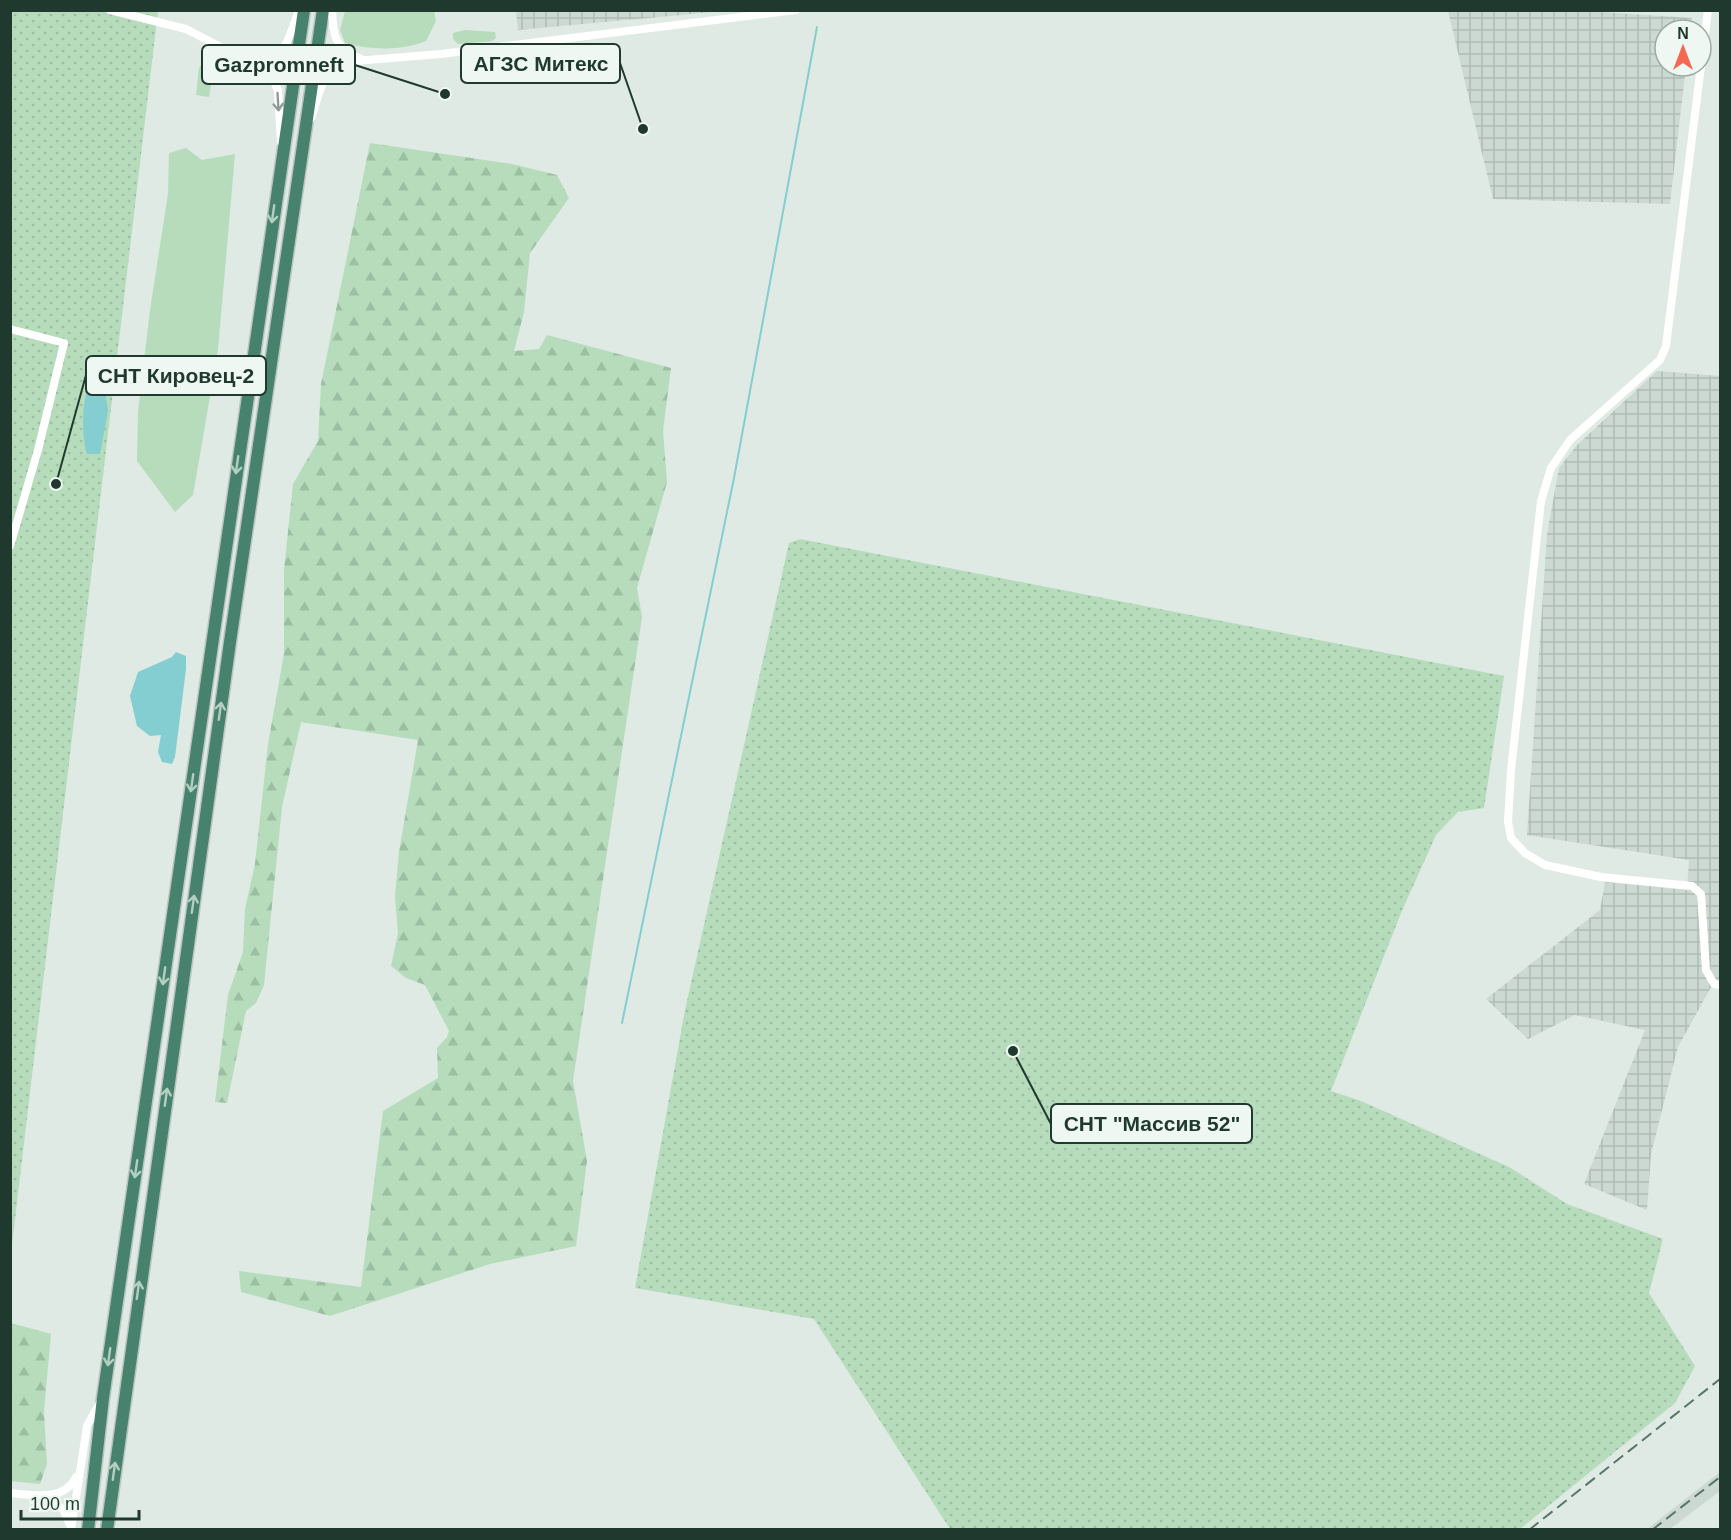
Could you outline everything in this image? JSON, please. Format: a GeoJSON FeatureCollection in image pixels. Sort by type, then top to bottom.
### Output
{"type":"FeatureCollection","features":[{"type":"Feature","properties":{"kind":"highway"},"geometry":{"type":"LineString","coordinates":[[88,1530],[103,1398],[303,10]]}},
{"type":"Feature","properties":{"kind":"highway"},"geometry":{"type":"LineString","coordinates":[[107,1530],[230,642],[323,10]]}},
{"type":"Feature","properties":{"kind":"street"},"geometry":{"type":"LineString","coordinates":[[110,10],[177,27],[198,35],[250,63],[263,67],[276,81],[282,156]]}},
{"type":"Feature","properties":{"kind":"street"},"geometry":{"type":"LineString","coordinates":[[250,63],[263,63],[282,51],[299,10]]}},
{"type":"Feature","properties":{"kind":"street"},"geometry":{"type":"LineString","coordinates":[[333,10],[337,41],[347,53],[362,60]]}},
{"type":"Feature","properties":{"kind":"street"},"geometry":{"type":"LineString","coordinates":[[303,142],[323,80],[328,72],[343,62],[419,56],[796,10]]}},
{"type":"Feature","properties":{"kind":"street"},"geometry":{"type":"LineString","coordinates":[[1708,10],[1666,346],[1660,360],[1569,440],[1551,468],[1541,501],[1511,770],[1508,822],[1511,838],[1525,853],[1545,865],[1601,877],[1692,886],[1701,894],[1706,969],[1714,984],[1720,985]]}},
{"type":"Feature","properties":{"kind":"street"},"geometry":{"type":"LineString","coordinates":[[10,329],[64,343],[38,450],[10,546]]}},
{"type":"Feature","properties":{"kind":"street"},"geometry":{"type":"LineString","coordinates":[[71,1530],[87,1426],[103,1398]]}},
{"type":"Feature","properties":{"kind":"street"},"geometry":{"type":"LineString","coordinates":[[10,1493],[42,1495],[62,1492],[69,1488],[80,1471]]}},
{"type":"Feature","properties":{"kind":"street"},"geometry":{"type":"LineString","coordinates":[[42,1495],[63,1509],[69,1518],[71,1530]]}},
{"type":"Feature","properties":{"kind":"shaded area"},"geometry":{"type":"Polygon","coordinates":[[[516,10],[724,11],[518,30],[516,10]]]}},
{"type":"Feature","properties":{"kind":"shaded area"},"geometry":{"type":"Polygon","coordinates":[[[1570,10],[1692,18],[1653,18],[1653,78],[1685,78],[1670,204],[1493,199],[1448,11],[1570,10]]]}},
{"type":"Feature","properties":{"kind":"shaded area"},"geometry":{"type":"Polygon","coordinates":[[[1657,371],[1720,376],[1720,988],[1711,987],[1678,1047],[1651,1154],[1647,1210],[1584,1184],[1645,1030],[1575,1015],[1528,1039],[1486,999],[1600,910],[1605,882],[1687,890],[1689,860],[1527,835],[1547,534],[1559,468],[1577,445],[1657,371]]]}},
{"type":"Feature","properties":{"kind":"shaded area"},"geometry":{"type":"Polygon","coordinates":[[[1720,1472],[1720,1491],[1670,1529],[1647,1529],[1720,1472]]]}},
{"type":"Feature","properties":{"kind":"green space"},"geometry":{"type":"Polygon","coordinates":[[[11,11],[158,11],[11,1253],[11,11]]]}},
{"type":"Feature","properties":{"kind":"green space"},"geometry":{"type":"Polygon","coordinates":[[[345,11],[434,11],[436,21],[426,41],[407,47],[364,47],[345,43],[340,30],[345,11]]]}},
{"type":"Feature","properties":{"kind":"green space"},"geometry":{"type":"Polygon","coordinates":[[[465,30],[495,32],[496,38],[492,41],[458,44],[453,39],[453,33],[465,30]]]}},
{"type":"Feature","properties":{"kind":"green space"},"geometry":{"type":"Polygon","coordinates":[[[216,58],[233,67],[233,71],[229,74],[213,71],[209,97],[196,95],[199,68],[203,62],[216,58]]]}},
{"type":"Feature","properties":{"kind":"green space"},"geometry":{"type":"Polygon","coordinates":[[[370,143],[512,164],[557,175],[569,198],[530,253],[524,312],[514,351],[539,349],[547,335],[671,368],[663,431],[667,482],[637,588],[642,617],[573,1081],[587,1161],[576,1246],[490,1264],[330,1316],[241,1292],[239,1271],[361,1287],[383,1111],[438,1078],[437,1048],[447,1037],[449,1031],[425,985],[406,978],[391,966],[398,933],[395,897],[399,852],[418,740],[301,722],[282,807],[264,985],[256,1003],[246,1011],[227,1103],[215,1102],[228,995],[243,952],[245,909],[255,864],[268,744],[284,654],[284,570],[293,484],[318,441],[321,384],[370,143]]]}},
{"type":"Feature","properties":{"kind":"green space"},"geometry":{"type":"Polygon","coordinates":[[[186,148],[202,160],[235,154],[218,350],[193,495],[175,512],[137,461],[138,412],[150,310],[168,194],[169,153],[186,148]]]}},
{"type":"Feature","properties":{"kind":"green space"},"geometry":{"type":"Polygon","coordinates":[[[800,539],[1504,676],[1484,808],[1458,812],[1436,835],[1401,913],[1331,1091],[1361,1101],[1509,1167],[1567,1204],[1663,1239],[1649,1293],[1695,1366],[1675,1403],[1520,1529],[950,1529],[814,1319],[635,1288],[685,1010],[789,543],[800,539]]]}},
{"type":"Feature","properties":{"kind":"green space"},"geometry":{"type":"Polygon","coordinates":[[[11,1323],[51,1334],[44,1411],[47,1464],[40,1484],[11,1481],[11,1323]]]}},
{"type":"Feature","properties":{"kind":"water"},"geometry":{"type":"Polygon","coordinates":[[[92,384],[105,389],[108,411],[100,454],[87,454],[84,439],[85,397],[92,384]]]}},
{"type":"Feature","properties":{"kind":"water"},"geometry":{"type":"Polygon","coordinates":[[[176,652],[186,656],[186,669],[175,757],[172,764],[162,762],[158,752],[161,735],[150,736],[137,726],[130,696],[138,672],[172,657],[176,652]]]}},
{"type":"Feature","properties":{"kind":"waterway"},"geometry":{"type":"LineString","coordinates":[[622,1023],[734,478],[817,27]]}},
{"type":"Feature","properties":{"kind":"railway"},"geometry":{"type":"LineString","coordinates":[[1529,1530],[1720,1379]]}},
{"type":"Feature","properties":{"kind":"railway"},"geometry":{"type":"LineString","coordinates":[[1652,1530],[1720,1477]]}},
{"type":"Feature","properties":{"kind":"place","name":"Gazpromneft"},"geometry":{"type":"Point","coordinates":[445,94]}},
{"type":"Feature","properties":{"kind":"place","name":"АГЗС Митекс"},"geometry":{"type":"Point","coordinates":[643,129]}},
{"type":"Feature","properties":{"kind":"place","name":"СНТ Кировец-2"},"geometry":{"type":"Point","coordinates":[56,484]}},
{"type":"Feature","properties":{"kind":"place","name":"СНТ \"Массив 52\""},"geometry":{"type":"Point","coordinates":[1013,1051]}}]}
